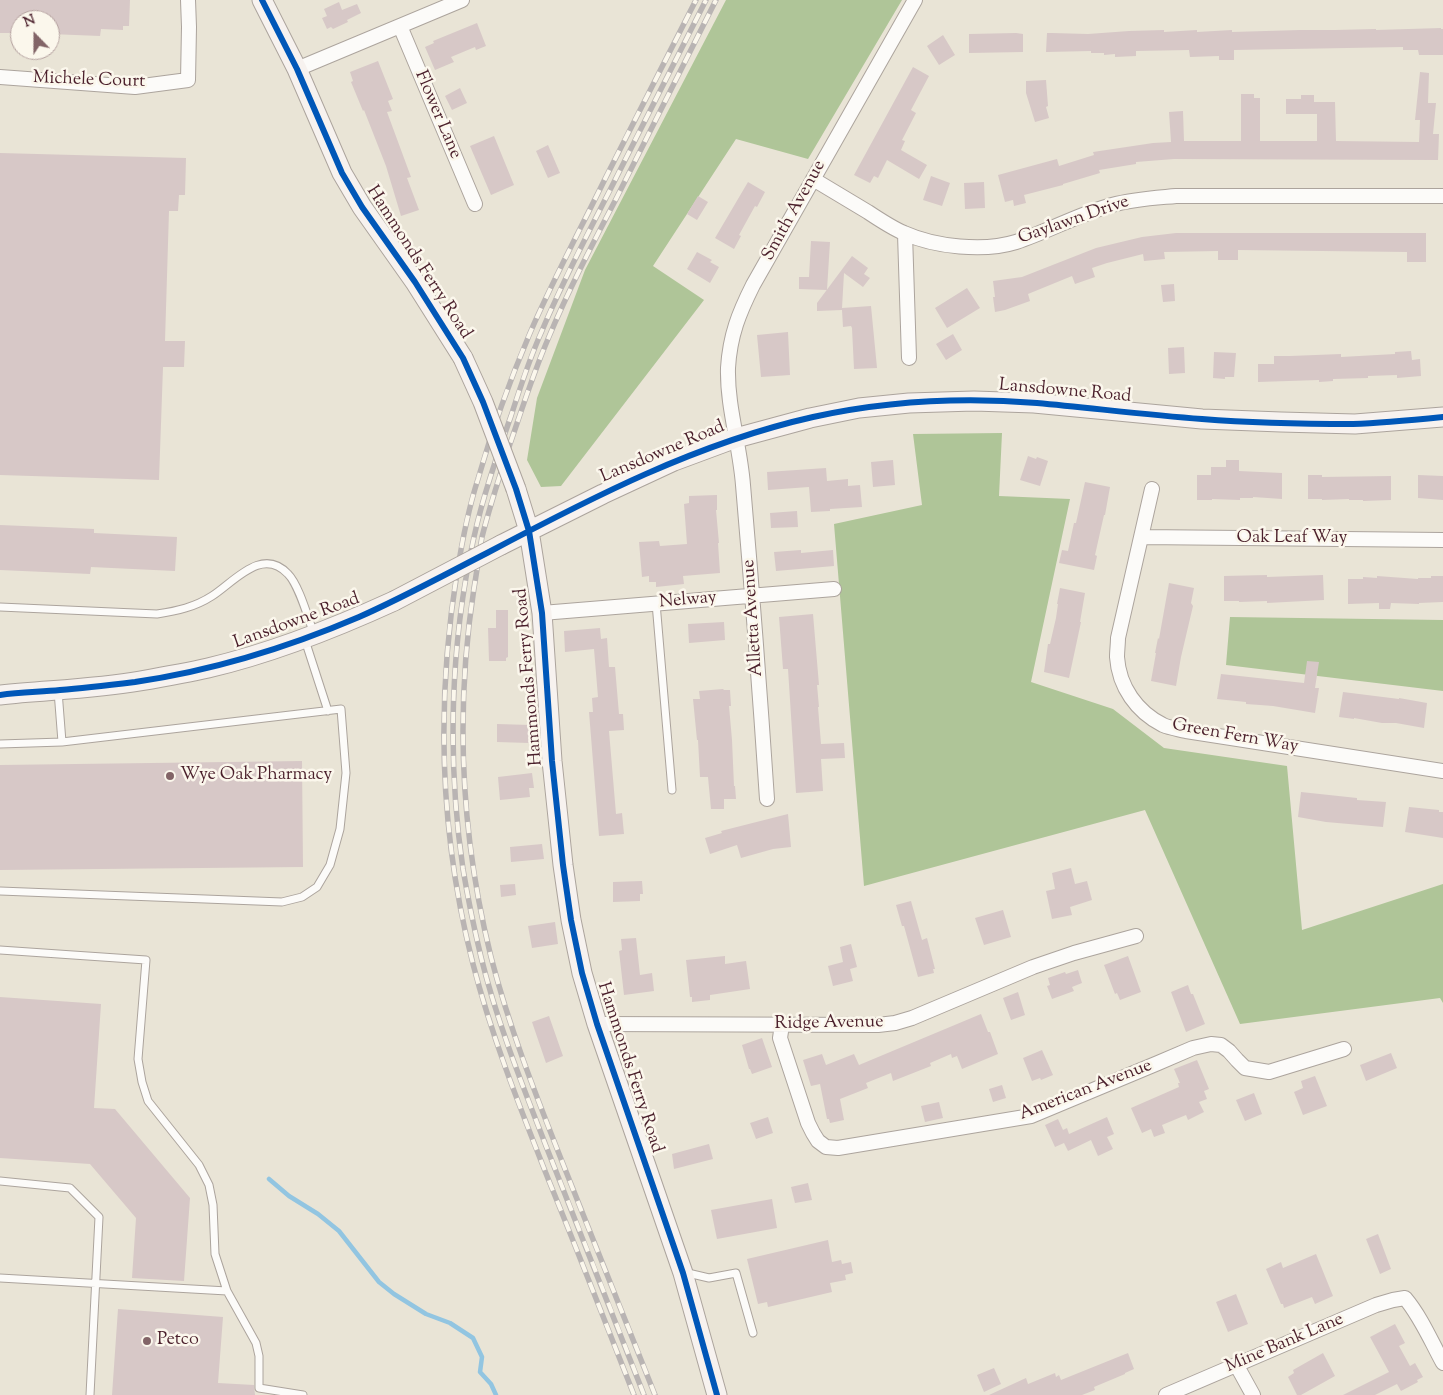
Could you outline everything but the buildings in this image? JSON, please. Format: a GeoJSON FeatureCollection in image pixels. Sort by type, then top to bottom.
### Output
{"type":"FeatureCollection","features":[{"type":"Feature","properties":{"kind":"street","name":"Michele Court"},"geometry":{"type":"LineString","coordinates":[[0,77],[135,86],[188,80],[188,0]]}},
{"type":"Feature","properties":{"kind":"street","name":"Hammonds Ferry Road"},"geometry":{"type":"LineString","coordinates":[[262,0],[297,69],[342,173],[362,207],[415,282],[462,358],[486,410],[530,531],[542,612],[552,761],[563,865],[571,920],[582,973],[597,1024],[684,1276],[717,1395]]}},
{"type":"Feature","properties":{"kind":"street"},"geometry":{"type":"LineString","coordinates":[[297,69],[462,0]]}},
{"type":"Feature","properties":{"kind":"street","name":"Smith Avenue"},"geometry":{"type":"LineString","coordinates":[[736,438],[729,393],[728,367],[732,340],[739,314],[758,277],[915,0]]}},
{"type":"Feature","properties":{"kind":"street","name":"Flower Lane"},"geometry":{"type":"LineString","coordinates":[[400,26],[474,204]]}},
{"type":"Feature","properties":{"kind":"street","name":"Gaylawn Drive"},"geometry":{"type":"LineString","coordinates":[[813,179],[905,234],[948,245],[969,247],[994,247],[1015,242],[1088,212],[1113,204],[1143,198],[1176,196],[1443,196]]}},
{"type":"Feature","properties":{"kind":"street"},"geometry":{"type":"LineString","coordinates":[[905,234],[909,358]]}},
{"type":"Feature","properties":{"kind":"street","name":"Lansdowne Road"},"geometry":{"type":"LineString","coordinates":[[0,694],[138,681],[209,668],[262,652],[357,618],[394,601],[603,494],[674,461],[736,438],[810,418],[859,408],[909,403],[974,400],[1034,403],[1202,419],[1281,422],[1355,424],[1443,417]]}},
{"type":"Feature","properties":{"kind":"street","name":"Alletta Avenue"},"geometry":{"type":"LineString","coordinates":[[736,438],[742,473],[767,799]]}},
{"type":"Feature","properties":{"kind":"street","name":"Green Fern Way"},"geometry":{"type":"LineString","coordinates":[[1152,489],[1118,638],[1117,657],[1120,674],[1125,689],[1135,703],[1149,716],[1165,726],[1186,731],[1443,771]]}},
{"type":"Feature","properties":{"kind":"street","name":"Oak Leaf Way"},"geometry":{"type":"LineString","coordinates":[[1141,537],[1443,540]]}},
{"type":"Feature","properties":{"kind":"street","name":"Nelway"},"geometry":{"type":"LineString","coordinates":[[542,612],[834,589]]}},
{"type":"Feature","properties":{"kind":"street","name":"Lansdowne Road"},"geometry":{"type":"LineString","coordinates":[[0,690],[19,692]]}},
{"type":"Feature","properties":{"kind":"street","name":"Ridge Avenue"},"geometry":{"type":"LineString","coordinates":[[597,1024],[878,1025],[895,1023],[912,1018],[1033,967],[1074,953],[1136,936]]}},
{"type":"Feature","properties":{"kind":"street","name":"American Avenue"},"geometry":{"type":"LineString","coordinates":[[782,1025],[780,1038],[808,1123],[818,1141],[826,1146],[838,1148],[1031,1116],[1178,1054],[1210,1044],[1221,1045],[1229,1050],[1245,1068],[1269,1072],[1344,1049]]}},
{"type":"Feature","properties":{"kind":"street","name":"Mine Bank Lane"},"geometry":{"type":"LineString","coordinates":[[1166,1395],[1376,1305],[1405,1298],[1413,1307],[1443,1363]]}},
{"type":"Feature","properties":{"kind":"street"},"geometry":{"type":"LineString","coordinates":[[1237,1366],[1253,1395]]}},
{"type":"Feature","properties":{"kind":"lane"},"geometry":{"type":"LineString","coordinates":[[0,607],[157,614],[175,612],[193,606],[212,596],[252,567],[261,564],[273,564],[289,574],[297,587],[328,711]]}},
{"type":"Feature","properties":{"kind":"lane"},"geometry":{"type":"LineString","coordinates":[[656,603],[672,790]]}},
{"type":"Feature","properties":{"kind":"lane"},"geometry":{"type":"LineString","coordinates":[[58,690],[62,742]]}},
{"type":"Feature","properties":{"kind":"lane"},"geometry":{"type":"LineString","coordinates":[[0,744],[62,742],[341,709],[346,773],[340,830],[330,865],[318,887],[302,897],[282,902],[0,891]]}},
{"type":"Feature","properties":{"kind":"lane"},"geometry":{"type":"LineString","coordinates":[[0,950],[146,960],[138,1059],[148,1101],[199,1165],[209,1185],[213,1205],[215,1254],[227,1291],[256,1343],[259,1356],[259,1388],[303,1395]]}},
{"type":"Feature","properties":{"kind":"lane"},"geometry":{"type":"LineString","coordinates":[[0,1181],[70,1188],[99,1217],[90,1395]]}},
{"type":"Feature","properties":{"kind":"lane"},"geometry":{"type":"LineString","coordinates":[[684,1276],[692,1274],[709,1278],[736,1273],[753,1333]]}},
{"type":"Feature","properties":{"kind":"lane"},"geometry":{"type":"LineString","coordinates":[[0,1278],[227,1291]]}},
{"type":"Feature","properties":{"kind":"green space"},"geometry":{"type":"Polygon","coordinates":[[[726,0],[902,0],[808,159],[736,139],[653,266],[704,300],[561,486],[541,487],[527,460],[537,398],[585,270],[726,0]]]}},
{"type":"Feature","properties":{"kind":"green space"},"geometry":{"type":"Polygon","coordinates":[[[1002,433],[999,496],[1070,499],[1031,682],[1113,709],[1164,748],[1287,766],[1302,930],[1443,884],[1443,1003],[1440,998],[1240,1024],[1145,810],[864,886],[834,524],[922,505],[913,434],[1002,433]]]}},
{"type":"Feature","properties":{"kind":"green space"},"geometry":{"type":"Polygon","coordinates":[[[1230,617],[1443,620],[1443,691],[1226,665],[1230,617]]]}},
{"type":"Feature","properties":{"kind":"waterway"},"geometry":{"type":"LineString","coordinates":[[269,1179],[289,1196],[318,1214],[339,1231],[379,1282],[394,1294],[426,1314],[450,1323],[473,1338],[482,1357],[480,1372],[491,1384],[496,1395]]}},
{"type":"Feature","properties":{"kind":"railway"},"geometry":{"type":"LineString","coordinates":[[634,1395],[518,1101],[489,1019],[473,964],[462,916],[448,818],[444,720],[446,671],[457,573],[471,502],[508,387],[557,274],[696,0]]}},
{"type":"Feature","properties":{"kind":"railway"},"geometry":{"type":"LineString","coordinates":[[644,1395],[519,1076],[487,981],[469,902],[458,828],[453,745],[454,703],[460,619],[474,537],[491,476],[525,374],[565,280],[706,0]]}},
{"type":"Feature","properties":{"kind":"railway"},"geometry":{"type":"LineString","coordinates":[[655,1395],[536,1094],[507,1012],[491,957],[473,866],[467,820],[463,727],[464,681],[468,634],[482,537],[510,444],[533,378],[572,286],[716,0]]}},
{"type":"Feature","properties":{"kind":"cycle path"},"geometry":{"type":"LineString","coordinates":[[262,0],[297,69],[342,173],[362,207],[415,282],[463,358],[483,402],[516,489],[529,531],[542,613],[552,761],[563,865],[571,920],[582,973],[597,1024],[683,1273],[717,1395]]}},
{"type":"Feature","properties":{"kind":"cycle path"},"geometry":{"type":"LineString","coordinates":[[0,695],[135,682],[220,665],[277,648],[375,610],[566,512],[646,474],[728,441],[813,417],[896,404],[981,400],[1259,422],[1353,424],[1443,417]]}},
{"type":"Feature","properties":{"kind":"place","name":"Wye Oak Pharmacy"},"geometry":{"type":"Point","coordinates":[170,776]}},
{"type":"Feature","properties":{"kind":"place","name":"Petco"},"geometry":{"type":"Point","coordinates":[147,1341]}}]}
